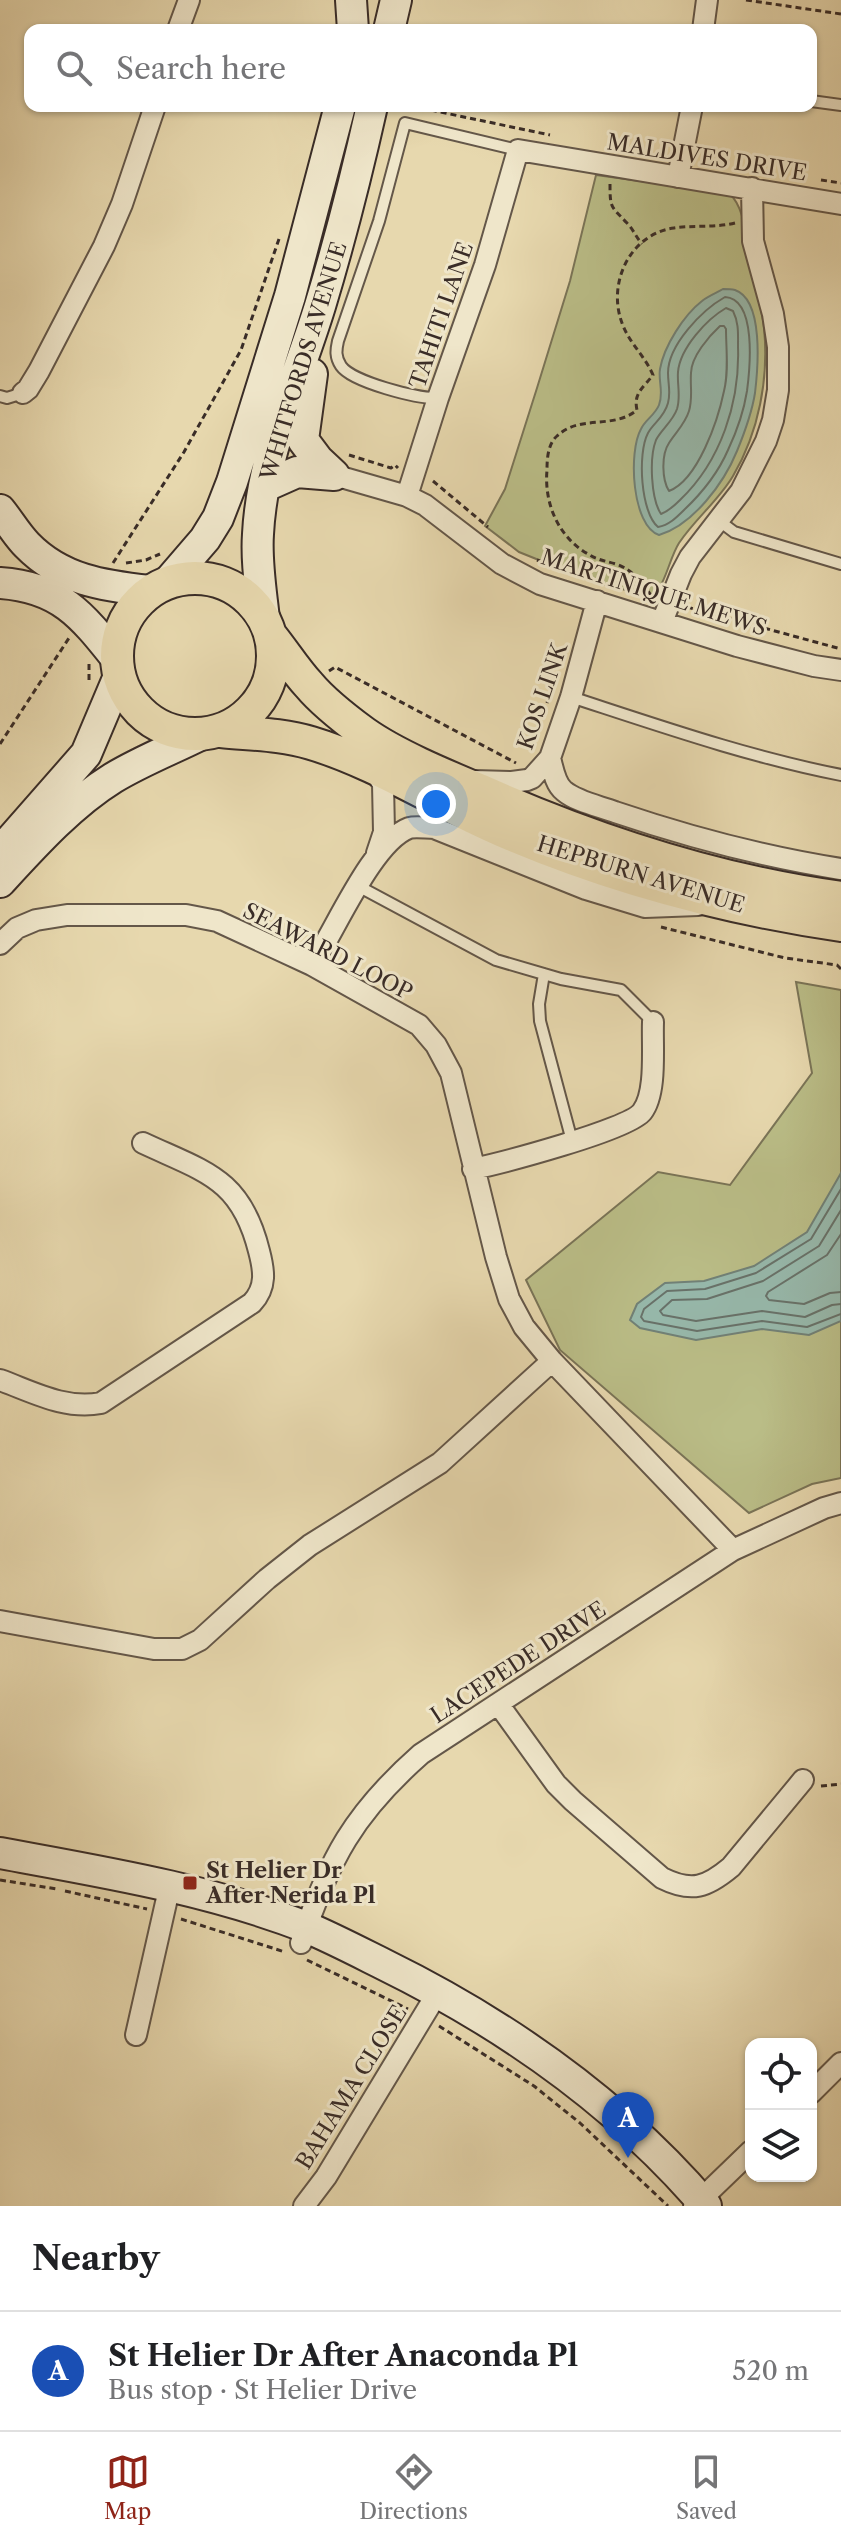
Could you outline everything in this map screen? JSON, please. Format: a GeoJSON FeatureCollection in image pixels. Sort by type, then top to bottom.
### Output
{"type":"FeatureCollection","features":[{"type":"Feature","properties":{"kind":"main road"},"geometry":{"type":"LineString","coordinates":[[351,0],[353,24]]}},
{"type":"Feature","properties":{"kind":"main road"},"geometry":{"type":"LineString","coordinates":[[390,24],[396,0]]}},
{"type":"Feature","properties":{"kind":"main road","name":"WHITFORDS AVENUE"},"geometry":{"type":"LineString","coordinates":[[159,587],[205,539],[218,518],[232,482],[290,296],[338,112]]}},
{"type":"Feature","properties":{"kind":"main road","name":"WHITFORDS AVENUE"},"geometry":{"type":"LineString","coordinates":[[268,628],[257,557],[265,483],[278,431],[320,306],[349,205],[371,112]]}},
{"type":"Feature","properties":{"kind":"main road"},"geometry":{"type":"LineString","coordinates":[[320,306],[303,440],[334,475]]}},
{"type":"Feature","properties":{"kind":"main road"},"geometry":{"type":"LineString","coordinates":[[265,483],[270,484],[297,472],[334,475]]}},
{"type":"Feature","properties":{"kind":"main road"},"geometry":{"type":"LineString","coordinates":[[0,510],[27,545],[65,574],[103,585],[159,587]]}},
{"type":"Feature","properties":{"kind":"main road"},"geometry":{"type":"LineString","coordinates":[[0,852],[86,754],[118,668],[120,633],[131,609],[159,587],[186,578],[223,582],[253,603],[268,628],[273,666],[265,694],[246,716],[136,765],[110,780],[77,804],[0,882]]}},
{"type":"Feature","properties":{"kind":"main road"},"geometry":{"type":"LineString","coordinates":[[0,583],[38,591],[71,607],[88,623],[118,668],[131,701],[150,720],[175,732],[211,732]]}},
{"type":"Feature","properties":{"kind":"main road","name":"HEPBURN AVENUE"},"geometry":{"type":"LineString","coordinates":[[268,628],[309,686],[367,734],[458,781],[537,816],[613,844],[706,871],[841,898]]}},
{"type":"Feature","properties":{"kind":"main road","name":"HEPBURN AVENUE"},"geometry":{"type":"LineString","coordinates":[[211,732],[283,737],[311,743],[374,769],[503,831],[580,861],[680,891],[841,925]]}},
{"type":"Feature","properties":{"kind":"main road"},"geometry":{"type":"LineString","coordinates":[[0,1853],[303,1935],[431,2005],[498,2029],[573,2081],[635,2135],[697,2205]]}},
{"type":"Feature","properties":{"kind":"main road"},"geometry":{"type":"LineString","coordinates":[[0,1870],[167,1900]]}},
{"type":"Feature","properties":{"kind":"street"},"geometry":{"type":"LineString","coordinates":[[180,24],[189,0]]}},
{"type":"Feature","properties":{"kind":"street"},"geometry":{"type":"LineString","coordinates":[[704,24],[707,0]]}},
{"type":"Feature","properties":{"kind":"street"},"geometry":{"type":"LineString","coordinates":[[23,393],[39,371],[104,246],[122,204],[153,112]]}},
{"type":"Feature","properties":{"kind":"street"},"geometry":{"type":"LineString","coordinates":[[678,177],[691,112]]}},
{"type":"Feature","properties":{"kind":"street","name":"MALDIVES DRIVE"},"geometry":{"type":"LineString","coordinates":[[518,150],[841,204]]}},
{"type":"Feature","properties":{"kind":"street","name":"TAHITI LANE"},"geometry":{"type":"LineString","coordinates":[[407,496],[485,265],[518,150]]}},
{"type":"Feature","properties":{"kind":"street"},"geometry":{"type":"LineString","coordinates":[[662,622],[661,599],[741,491],[773,420],[778,390],[778,347],[773,314],[753,241],[752,188]]}},
{"type":"Feature","properties":{"kind":"street","name":"MARTINIQUE MEWS"},"geometry":{"type":"LineString","coordinates":[[334,475],[407,496],[443,516],[502,564],[540,584],[737,646],[841,670]]}},
{"type":"Feature","properties":{"kind":"street","name":"KOS LINK"},"geometry":{"type":"LineString","coordinates":[[458,781],[527,780],[550,758],[571,697],[597,601]]}},
{"type":"Feature","properties":{"kind":"street"},"geometry":{"type":"LineString","coordinates":[[550,758],[560,788],[574,797],[661,828],[729,847],[841,869]]}},
{"type":"Feature","properties":{"kind":"street"},"geometry":{"type":"LineString","coordinates":[[374,769],[383,784],[384,832],[375,860]]}},
{"type":"Feature","properties":{"kind":"street"},"geometry":{"type":"LineString","coordinates":[[312,965],[375,860],[394,838],[411,827],[434,828],[586,889],[645,907],[734,904]]}},
{"type":"Feature","properties":{"kind":"street","name":"SEAWARD LOOP"},"geometry":{"type":"LineString","coordinates":[[0,944],[17,928],[36,920],[67,915],[186,915],[217,921],[312,965],[419,1025],[436,1045],[451,1073],[473,1169],[509,1299],[524,1327],[552,1361],[733,1550]]}},
{"type":"Feature","properties":{"kind":"street"},"geometry":{"type":"LineString","coordinates":[[473,1169],[619,1127],[642,1113],[653,1086],[653,1022]]}},
{"type":"Feature","properties":{"kind":"street"},"geometry":{"type":"LineString","coordinates":[[0,1380],[68,1405],[101,1403],[252,1303],[259,1295],[263,1283],[259,1252],[245,1210],[234,1193],[216,1177],[143,1143]]}},
{"type":"Feature","properties":{"kind":"street"},"geometry":{"type":"LineString","coordinates":[[0,1621],[154,1649],[182,1649],[212,1631],[267,1579],[310,1545],[440,1463],[552,1361]]}},
{"type":"Feature","properties":{"kind":"street","name":"LACEPEDE DRIVE"},"geometry":{"type":"LineString","coordinates":[[303,1935],[328,1871],[365,1810],[421,1754],[733,1550],[841,1503]]}},
{"type":"Feature","properties":{"kind":"street"},"geometry":{"type":"LineString","coordinates":[[499,1705],[556,1784],[662,1878],[673,1884],[707,1885],[719,1877],[731,1867],[803,1780]]}},
{"type":"Feature","properties":{"kind":"street"},"geometry":{"type":"LineString","coordinates":[[136,2035],[167,1900]]}},
{"type":"Feature","properties":{"kind":"street","name":"BAHAMA CLOSE"},"geometry":{"type":"LineString","coordinates":[[304,2206],[334,2164],[431,2005]]}},
{"type":"Feature","properties":{"kind":"street"},"geometry":{"type":"LineString","coordinates":[[817,2087],[841,2063]]}},
{"type":"Feature","properties":{"kind":"street"},"geometry":{"type":"LineString","coordinates":[[697,2205],[745,2157]]}},
{"type":"Feature","properties":{"kind":"lane"},"geometry":{"type":"LineString","coordinates":[[817,102],[841,105]]}},
{"type":"Feature","properties":{"kind":"lane"},"geometry":{"type":"LineString","coordinates":[[438,398],[406,395],[348,373],[336,354],[379,221],[405,123],[518,150]]}},
{"type":"Feature","properties":{"kind":"lane"},"geometry":{"type":"LineString","coordinates":[[0,396],[7,398],[23,393]]}},
{"type":"Feature","properties":{"kind":"lane"},"geometry":{"type":"LineString","coordinates":[[718,520],[734,532],[841,563]]}},
{"type":"Feature","properties":{"kind":"lane"},"geometry":{"type":"LineString","coordinates":[[571,697],[728,746],[841,775]]}},
{"type":"Feature","properties":{"kind":"lane"},"geometry":{"type":"LineString","coordinates":[[358,886],[496,960],[544,974],[621,990],[653,1022]]}},
{"type":"Feature","properties":{"kind":"lane"},"geometry":{"type":"LineString","coordinates":[[544,974],[539,1004],[540,1021],[572,1141]]}},
{"type":"Feature","properties":{"kind":"path"},"geometry":{"type":"LineString","coordinates":[[746,0],[841,14]]}},
{"type":"Feature","properties":{"kind":"path"},"geometry":{"type":"LineString","coordinates":[[441,112],[552,135]]}},
{"type":"Feature","properties":{"kind":"path"},"geometry":{"type":"LineString","coordinates":[[611,166],[610,199],[614,212],[629,225],[642,244]]}},
{"type":"Feature","properties":{"kind":"path"},"geometry":{"type":"LineString","coordinates":[[661,599],[630,572],[598,559],[576,545],[551,512],[546,496],[548,456],[557,435],[573,425],[612,422],[631,415],[637,410],[634,401],[637,394],[653,375],[621,321],[617,300],[623,267],[642,244],[659,232],[742,221]]}},
{"type":"Feature","properties":{"kind":"path"},"geometry":{"type":"LineString","coordinates":[[168,550],[146,560],[111,566],[184,452],[241,350],[282,228]]}},
{"type":"Feature","properties":{"kind":"path"},"geometry":{"type":"LineString","coordinates":[[433,481],[497,535]]}},
{"type":"Feature","properties":{"kind":"path"},"geometry":{"type":"LineString","coordinates":[[536,559],[563,570]]}},
{"type":"Feature","properties":{"kind":"path"},"geometry":{"type":"LineString","coordinates":[[641,595],[841,649]]}},
{"type":"Feature","properties":{"kind":"path"},"geometry":{"type":"LineString","coordinates":[[0,744],[73,632]]}},
{"type":"Feature","properties":{"kind":"path"},"geometry":{"type":"LineString","coordinates":[[546,709],[555,679]]}},
{"type":"Feature","properties":{"kind":"path"},"geometry":{"type":"LineString","coordinates":[[516,763],[532,753],[550,758]]}},
{"type":"Feature","properties":{"kind":"path"},"geometry":{"type":"LineString","coordinates":[[0,1880],[63,1890],[167,1900],[254,1940],[431,2005],[480,2050],[534,2086],[580,2123],[668,2206]]}},
{"type":"Feature","properties":{"kind":"green space"},"geometry":{"type":"Polygon","coordinates":[[[596,175],[729,193],[742,216],[763,320],[763,385],[750,441],[727,485],[679,543],[661,585],[652,597],[591,581],[519,552],[485,526],[505,489],[537,388],[570,281],[596,175]]]}},
{"type":"Feature","properties":{"kind":"green space"},"geometry":{"type":"Polygon","coordinates":[[[796,982],[841,990],[841,1478],[812,1484],[749,1513],[560,1350],[526,1280],[658,1172],[730,1185],[812,1073],[796,982]]]}},
{"type":"Feature","properties":{"kind":"water"},"geometry":{"type":"Polygon","coordinates":[[[723,289],[735,290],[744,296],[755,320],[757,368],[752,408],[737,451],[716,489],[684,522],[659,535],[650,529],[638,504],[634,470],[637,440],[659,405],[660,369],[670,341],[695,307],[723,289]]]}},
{"type":"Feature","properties":{"kind":"water"},"geometry":{"type":"Polygon","coordinates":[[[841,1173],[841,1321],[809,1335],[762,1329],[696,1340],[640,1328],[630,1320],[637,1304],[665,1283],[704,1281],[754,1266],[807,1232],[841,1173]]]}},
{"type":"Feature","properties":{"kind":"place","name":"St Helier Dr After Nerida Pl"},"geometry":{"type":"Point","coordinates":[190,1883]}},
{"type":"Feature","properties":{"kind":"place","name":"St Helier Dr After Anaconda Pl"},"geometry":{"type":"Point","coordinates":[628,2158]}}]}
